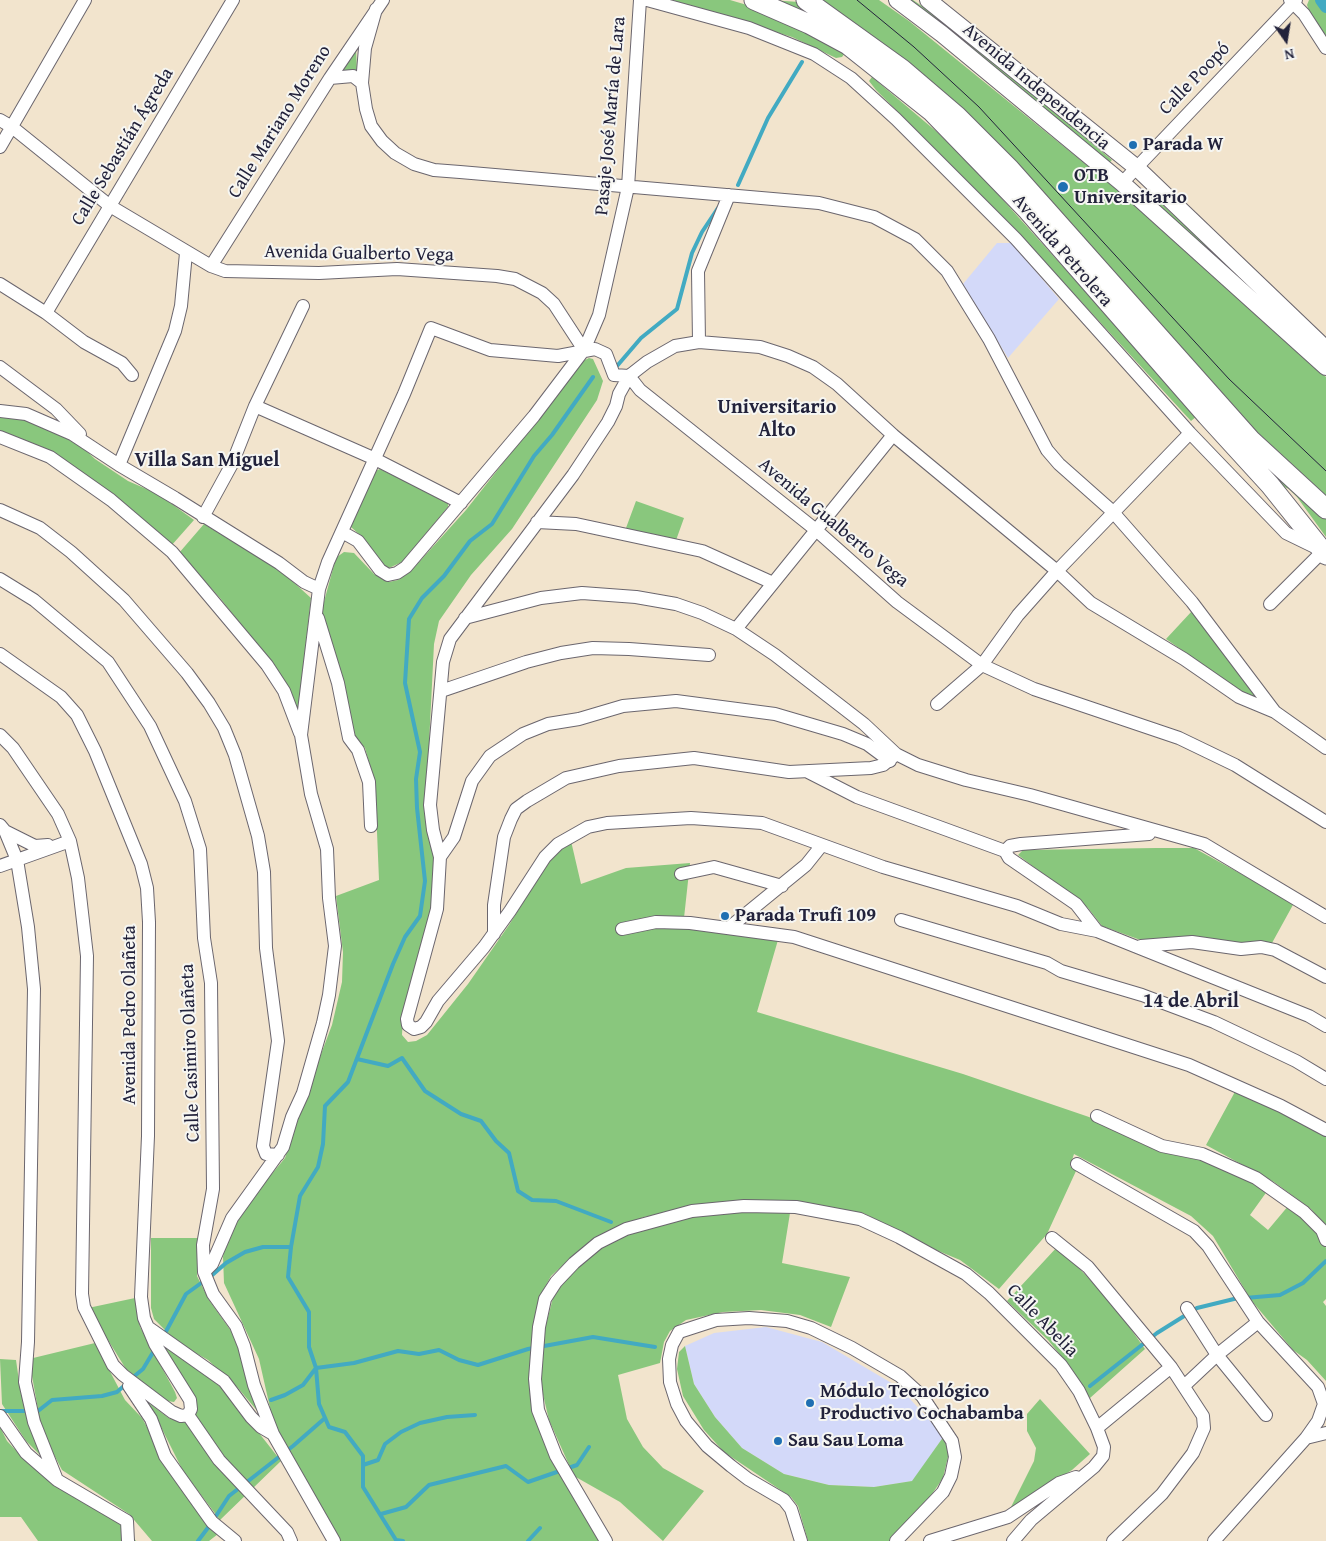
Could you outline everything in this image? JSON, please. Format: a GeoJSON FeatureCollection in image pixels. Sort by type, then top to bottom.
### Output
{"type":"FeatureCollection","features":[{"type":"Feature","properties":{"kind":"highway","name":"Avenida Petrolera"},"geometry":{"type":"LineString","coordinates":[[754,0],[830,34],[867,58],[931,111],[1028,211],[1201,410],[1270,485],[1324,553]]}},
{"type":"Feature","properties":{"kind":"highway","name":"Avenida Petrolera"},"geometry":{"type":"LineString","coordinates":[[806,0],[902,69],[957,116],[1010,170],[1251,440],[1326,509]]}},
{"type":"Feature","properties":{"kind":"main road","name":"Avenida Independencia"},"geometry":{"type":"LineString","coordinates":[[897,0],[942,34],[1122,183],[1326,367]]}},
{"type":"Feature","properties":{"kind":"main road","name":"Avenida Independencia"},"geometry":{"type":"LineString","coordinates":[[928,0],[1137,168],[1326,349]]}},
{"type":"Feature","properties":{"kind":"street"},"geometry":{"type":"LineString","coordinates":[[0,147],[85,0]]}},
{"type":"Feature","properties":{"kind":"street","name":"Calle Sebastián Ágreda"},"geometry":{"type":"LineString","coordinates":[[46,313],[233,0]]}},
{"type":"Feature","properties":{"kind":"street","name":"Pasaje José María de Lara"},"geometry":{"type":"LineString","coordinates":[[342,532],[358,541],[380,570],[388,575],[406,567],[534,416],[584,350],[599,314],[628,187],[640,0]]}},
{"type":"Feature","properties":{"kind":"street"},"geometry":{"type":"LineString","coordinates":[[648,0],[723,20],[787,42],[814,54],[851,78],[903,126],[1016,239],[1190,433],[1286,533],[1324,553],[1270,604]]}},
{"type":"Feature","properties":{"kind":"street"},"geometry":{"type":"LineString","coordinates":[[1294,1],[1326,48]]}},
{"type":"Feature","properties":{"kind":"street","name":"Calle Poopó"},"geometry":{"type":"LineString","coordinates":[[1122,183],[1294,1]]}},
{"type":"Feature","properties":{"kind":"street"},"geometry":{"type":"LineString","coordinates":[[380,4],[366,48],[362,83],[371,126],[382,142],[395,153],[414,164],[443,171],[819,203],[849,209],[874,217],[914,239],[933,255],[956,284],[988,339],[1047,450],[1059,464],[1112,512],[1192,602],[1274,712]]}},
{"type":"Feature","properties":{"kind":"street","name":"Calle Mariano Moreno"},"geometry":{"type":"LineString","coordinates":[[211,266],[330,78],[380,4]]}},
{"type":"Feature","properties":{"kind":"street"},"geometry":{"type":"LineString","coordinates":[[851,78],[867,58]]}},
{"type":"Feature","properties":{"kind":"street"},"geometry":{"type":"LineString","coordinates":[[330,78],[353,76],[362,83]]}},
{"type":"Feature","properties":{"kind":"street","name":"Avenida Gualberto Vega"},"geometry":{"type":"LineString","coordinates":[[0,120],[12,127],[110,206],[186,253],[211,266],[225,270],[319,273],[397,269],[497,276],[514,279],[542,293],[554,304],[584,350],[596,349],[606,354],[614,375],[629,376],[640,390],[816,530],[897,602],[982,665],[1034,689],[1179,738],[1236,765],[1326,822]]}},
{"type":"Feature","properties":{"kind":"street"},"geometry":{"type":"LineString","coordinates":[[699,342],[698,271],[729,195]]}},
{"type":"Feature","properties":{"kind":"street"},"geometry":{"type":"LineString","coordinates":[[119,465],[175,331],[181,306],[186,253]]}},
{"type":"Feature","properties":{"kind":"street"},"geometry":{"type":"LineString","coordinates":[[0,284],[46,313],[72,334],[122,364],[132,375]]}},
{"type":"Feature","properties":{"kind":"street"},"geometry":{"type":"LineString","coordinates":[[203,517],[232,464],[255,406],[303,306]]}},
{"type":"Feature","properties":{"kind":"street"},"geometry":{"type":"LineString","coordinates":[[301,735],[319,590],[328,562],[373,458],[404,394],[431,328],[490,350],[558,356],[584,350]]}},
{"type":"Feature","properties":{"kind":"street"},"geometry":{"type":"LineString","coordinates":[[1326,748],[1274,712],[1239,697],[1184,659],[1091,603],[1057,571],[893,436],[837,384],[813,368],[788,356],[760,347],[699,342],[675,346],[647,362],[629,376],[619,394],[616,406],[608,422],[573,475],[450,639],[443,662],[430,805],[433,830],[440,857],[438,909],[408,1012],[408,1025],[414,1029],[421,1028],[438,1001],[494,934],[545,857],[570,835],[588,827],[607,822],[662,818],[747,820],[780,829],[883,866],[1017,906],[1061,924],[1097,930],[1309,1016],[1326,1026]]}},
{"type":"Feature","properties":{"kind":"street"},"geometry":{"type":"LineString","coordinates":[[0,366],[56,410],[100,453]]}},
{"type":"Feature","properties":{"kind":"street"},"geometry":{"type":"LineString","coordinates":[[255,406],[373,458],[461,503]]}},
{"type":"Feature","properties":{"kind":"street"},"geometry":{"type":"LineString","coordinates":[[0,412],[26,414],[72,434],[319,590]]}},
{"type":"Feature","properties":{"kind":"street"},"geometry":{"type":"LineString","coordinates":[[937,704],[982,665],[1018,615],[1057,571],[1190,433]]}},
{"type":"Feature","properties":{"kind":"street"},"geometry":{"type":"LineString","coordinates":[[736,629],[893,436]]}},
{"type":"Feature","properties":{"kind":"street"},"geometry":{"type":"LineString","coordinates":[[0,437],[50,457],[111,500],[172,552],[267,665],[284,691],[301,735],[311,794],[327,849],[329,898],[335,946],[330,995],[315,1055],[283,1147],[232,1218],[212,1264],[204,1272]]}},
{"type":"Feature","properties":{"kind":"street"},"geometry":{"type":"LineString","coordinates":[[0,510],[40,528],[71,552],[124,600],[188,673],[224,728],[235,755],[258,836],[264,872],[266,948],[278,1041],[263,1146],[266,1154],[278,1155]]}},
{"type":"Feature","properties":{"kind":"street"},"geometry":{"type":"LineString","coordinates":[[537,522],[576,524],[702,551],[773,584]]}},
{"type":"Feature","properties":{"kind":"street","name":"Calle Casimiro Olañeta"},"geometry":{"type":"LineString","coordinates":[[0,579],[34,600],[108,662],[150,726],[170,764],[185,801],[200,849],[204,938],[211,983],[213,1189],[202,1245],[204,1272],[212,1294],[236,1326],[242,1340],[254,1385],[273,1434],[334,1541]]}},
{"type":"Feature","properties":{"kind":"street"},"geometry":{"type":"LineString","coordinates":[[465,618],[541,598],[582,593],[636,597],[676,604],[702,613],[736,629],[775,655],[864,724],[893,758]]}},
{"type":"Feature","properties":{"kind":"street"},"geometry":{"type":"LineString","coordinates":[[316,613],[338,683],[348,738],[358,750],[369,782],[371,826]]}},
{"type":"Feature","properties":{"kind":"street"},"geometry":{"type":"LineString","coordinates":[[441,691],[526,662],[561,653],[593,648],[709,655]]}},
{"type":"Feature","properties":{"kind":"street","name":"Avenida Pedro Olañeta"},"geometry":{"type":"LineString","coordinates":[[0,654],[61,697],[77,716],[95,751],[141,864],[147,888],[149,922],[148,1136],[141,1297],[144,1318],[154,1344],[190,1400],[191,1409],[188,1414]]}},
{"type":"Feature","properties":{"kind":"street"},"geometry":{"type":"LineString","coordinates":[[440,857],[454,837],[472,781],[490,756],[523,734],[548,724],[580,719],[623,706],[676,701],[775,714],[859,741],[893,758],[966,780],[1030,795],[1204,844],[1326,916]]}},
{"type":"Feature","properties":{"kind":"street"},"geometry":{"type":"LineString","coordinates":[[1,736],[13,748],[58,814],[70,841],[78,878],[87,956],[82,1294],[84,1307],[91,1324],[114,1365],[123,1375],[150,1419],[165,1456],[212,1522],[235,1541]]}},
{"type":"Feature","properties":{"kind":"street"},"geometry":{"type":"LineString","coordinates":[[494,934],[494,905],[504,837],[511,819],[516,809],[566,778],[619,766],[694,758],[780,771],[806,771],[870,768],[893,758]]}},
{"type":"Feature","properties":{"kind":"street"},"geometry":{"type":"LineString","coordinates":[[806,771],[857,797],[1005,851],[1009,858],[1076,904],[1097,930]]}},
{"type":"Feature","properties":{"kind":"street"},"geometry":{"type":"LineString","coordinates":[[3,828],[35,846],[70,841]]}},
{"type":"Feature","properties":{"kind":"street"},"geometry":{"type":"LineString","coordinates":[[3,828],[17,860],[28,927],[34,988],[25,1382],[34,1422],[57,1480]]}},
{"type":"Feature","properties":{"kind":"street"},"geometry":{"type":"LineString","coordinates":[[1005,851],[1010,846],[1021,844],[1160,833]]}},
{"type":"Feature","properties":{"kind":"street"},"geometry":{"type":"LineString","coordinates":[[0,866],[70,841]]}},
{"type":"Feature","properties":{"kind":"street"},"geometry":{"type":"LineString","coordinates":[[730,927],[752,907],[782,886],[806,865],[822,845]]}},
{"type":"Feature","properties":{"kind":"street"},"geometry":{"type":"LineString","coordinates":[[681,874],[714,867],[782,886]]}},
{"type":"Feature","properties":{"kind":"street"},"geometry":{"type":"LineString","coordinates":[[901,920],[1047,963],[1061,971],[1142,995],[1214,1022],[1296,1061],[1326,1079]]}},
{"type":"Feature","properties":{"kind":"street"},"geometry":{"type":"LineString","coordinates":[[622,929],[656,922],[730,927],[794,937],[1189,1065],[1281,1106],[1326,1130]]}},
{"type":"Feature","properties":{"kind":"street"},"geometry":{"type":"LineString","coordinates":[[1138,946],[1192,942],[1241,949],[1261,947],[1275,950],[1326,977]]}},
{"type":"Feature","properties":{"kind":"street"},"geometry":{"type":"LineString","coordinates":[[1097,1116],[1162,1146],[1202,1154],[1256,1178],[1304,1212],[1322,1230],[1326,1240]]}},
{"type":"Feature","properties":{"kind":"street"},"geometry":{"type":"LineString","coordinates":[[1078,1164],[1194,1232],[1208,1246],[1258,1322],[1318,1387],[1324,1404],[1318,1421],[1306,1438],[1214,1541]]}},
{"type":"Feature","properties":{"kind":"street","name":"Calle Abelia"},"geometry":{"type":"LineString","coordinates":[[606,1541],[556,1456],[538,1410],[535,1379],[545,1299],[556,1282],[598,1242],[648,1221],[744,1206],[796,1207],[860,1219],[899,1237],[966,1274],[1003,1306],[1060,1365],[1079,1391],[1097,1428],[1104,1447],[1103,1456],[1031,1520],[1013,1541]]}},
{"type":"Feature","properties":{"kind":"street"},"geometry":{"type":"LineString","coordinates":[[1052,1238],[1088,1267],[1171,1367],[1203,1416],[1204,1428],[1201,1439],[1193,1453],[1162,1494],[1112,1541]]}},
{"type":"Feature","properties":{"kind":"street"},"geometry":{"type":"LineString","coordinates":[[1187,1308],[1217,1354],[1266,1416]]}},
{"type":"Feature","properties":{"kind":"street"},"geometry":{"type":"LineString","coordinates":[[801,1541],[791,1509],[784,1500],[748,1479],[707,1446],[686,1421],[676,1404],[670,1382],[669,1359],[672,1345],[679,1332],[716,1320],[749,1318],[787,1321],[811,1328],[852,1348],[900,1376],[922,1396],[952,1441],[955,1457],[951,1476],[943,1492],[896,1541]]}},
{"type":"Feature","properties":{"kind":"street"},"geometry":{"type":"LineString","coordinates":[[1184,1386],[1217,1354],[1258,1322]]}},
{"type":"Feature","properties":{"kind":"street"},"geometry":{"type":"LineString","coordinates":[[148,1327],[224,1381],[251,1417],[261,1427],[273,1434]]}},
{"type":"Feature","properties":{"kind":"street"},"geometry":{"type":"LineString","coordinates":[[1097,1428],[1171,1367]]}},
{"type":"Feature","properties":{"kind":"street"},"geometry":{"type":"LineString","coordinates":[[123,1375],[172,1412],[181,1416],[188,1414],[219,1460],[287,1532],[291,1541]]}},
{"type":"Feature","properties":{"kind":"street"},"geometry":{"type":"LineString","coordinates":[[0,1416],[26,1453],[57,1480],[127,1521],[128,1541]]}},
{"type":"Feature","properties":{"kind":"street"},"geometry":{"type":"LineString","coordinates":[[1306,1438],[1326,1433]]}},
{"type":"Feature","properties":{"kind":"street"},"geometry":{"type":"LineString","coordinates":[[930,1541],[1008,1517],[1059,1484],[1085,1473]]}},
{"type":"Feature","properties":{"kind":"shaded area"},"geometry":{"type":"Polygon","coordinates":[[[997,243],[1012,243],[1059,299],[1008,358],[963,284],[997,243]]]}},
{"type":"Feature","properties":{"kind":"shaded area","name":"Módulo Tecnológico Productivo Cochabamba"},"geometry":{"type":"Polygon","coordinates":[[[766,1327],[822,1342],[900,1388],[944,1436],[913,1481],[874,1487],[829,1485],[784,1474],[742,1448],[715,1417],[694,1384],[685,1346],[714,1333],[766,1327]]]}},
{"type":"Feature","properties":{"kind":"green space"},"geometry":{"type":"Polygon","coordinates":[[[672,0],[730,0],[747,5],[793,24],[845,53],[842,57],[836,58],[792,37],[672,0]]]}},
{"type":"Feature","properties":{"kind":"green space"},"geometry":{"type":"Polygon","coordinates":[[[770,0],[799,2],[837,29],[770,0]]]}},
{"type":"Feature","properties":{"kind":"green space"},"geometry":{"type":"Polygon","coordinates":[[[820,0],[879,0],[909,21],[1115,188],[1213,272],[1326,377],[1326,496],[1256,431],[1177,342],[1152,322],[820,0]]]}},
{"type":"Feature","properties":{"kind":"green space"},"geometry":{"type":"Polygon","coordinates":[[[908,0],[913,0],[951,26],[1112,160],[1109,163],[908,0]]]}},
{"type":"Feature","properties":{"kind":"green space"},"geometry":{"type":"Polygon","coordinates":[[[1309,0],[1326,0],[1326,36],[1311,17],[1307,5],[1309,0]]]}},
{"type":"Feature","properties":{"kind":"green space"},"geometry":{"type":"Polygon","coordinates":[[[356,47],[357,73],[342,70],[356,47]]]}},
{"type":"Feature","properties":{"kind":"green space"},"geometry":{"type":"Polygon","coordinates":[[[872,77],[937,132],[977,171],[1197,416],[1191,421],[1006,220],[876,90],[869,81],[872,77]]]}},
{"type":"Feature","properties":{"kind":"green space"},"geometry":{"type":"Polygon","coordinates":[[[1146,190],[1247,282],[1142,195],[1146,190]]]}},
{"type":"Feature","properties":{"kind":"green space"},"geometry":{"type":"Polygon","coordinates":[[[589,358],[593,359],[603,381],[597,400],[512,529],[471,575],[439,621],[434,644],[429,744],[429,770],[436,863],[433,920],[403,1016],[402,1035],[408,1042],[416,1041],[427,1035],[468,984],[509,925],[556,850],[571,841],[581,884],[626,868],[690,863],[683,927],[778,940],[757,1012],[963,1074],[1089,1117],[1141,1140],[1209,1161],[1268,1190],[1250,1215],[1268,1230],[1289,1205],[1322,1238],[1326,1248],[1326,1299],[1323,1302],[1326,1306],[1326,1381],[1307,1360],[1293,1350],[1251,1300],[1213,1236],[1191,1216],[1074,1154],[1070,1166],[1076,1171],[1047,1234],[999,1289],[960,1260],[929,1247],[863,1213],[789,1200],[736,1202],[696,1207],[644,1217],[616,1228],[573,1256],[551,1276],[540,1296],[533,1410],[599,1541],[340,1541],[273,1421],[259,1359],[224,1283],[223,1257],[225,1245],[247,1204],[285,1158],[298,1115],[332,1025],[342,982],[343,952],[336,896],[379,880],[375,784],[365,748],[355,737],[322,620],[322,609],[337,557],[344,552],[354,553],[374,574],[389,582],[398,580],[410,572],[466,510],[579,363],[589,358]]]}},
{"type":"Feature","properties":{"kind":"green space"},"geometry":{"type":"Polygon","coordinates":[[[0,415],[26,420],[77,442],[95,459],[128,481],[158,494],[194,520],[171,546],[135,516],[0,432],[0,415]]]}},
{"type":"Feature","properties":{"kind":"green space"},"geometry":{"type":"Polygon","coordinates":[[[1230,427],[1326,517],[1326,537],[1297,497],[1289,489],[1275,483],[1230,427]]]}},
{"type":"Feature","properties":{"kind":"green space"},"geometry":{"type":"Polygon","coordinates":[[[380,469],[448,502],[448,507],[402,562],[389,568],[384,567],[361,536],[351,527],[351,521],[375,471],[380,469]]]}},
{"type":"Feature","properties":{"kind":"green space"},"geometry":{"type":"Polygon","coordinates":[[[636,501],[684,518],[675,543],[626,528],[636,501]]]}},
{"type":"Feature","properties":{"kind":"green space"},"geometry":{"type":"Polygon","coordinates":[[[204,524],[281,571],[311,598],[298,713],[262,651],[220,598],[179,553],[204,524]]]}},
{"type":"Feature","properties":{"kind":"green space"},"geometry":{"type":"Polygon","coordinates":[[[1192,611],[1255,695],[1251,698],[1166,639],[1192,611]]]}},
{"type":"Feature","properties":{"kind":"green space"},"geometry":{"type":"Polygon","coordinates":[[[1194,848],[1294,903],[1272,943],[1146,942],[1102,926],[1088,908],[1018,855],[1023,850],[1194,848]]]}},
{"type":"Feature","properties":{"kind":"green space"},"geometry":{"type":"Polygon","coordinates":[[[1237,1088],[1326,1136],[1326,1227],[1311,1209],[1274,1182],[1206,1145],[1237,1088]]]}},
{"type":"Feature","properties":{"kind":"green space"},"geometry":{"type":"Polygon","coordinates":[[[739,1211],[790,1213],[782,1263],[850,1277],[831,1327],[800,1315],[761,1310],[723,1312],[686,1320],[670,1331],[664,1342],[660,1363],[618,1375],[627,1419],[643,1447],[663,1468],[704,1491],[663,1541],[620,1502],[574,1476],[549,1420],[541,1386],[543,1336],[553,1298],[572,1270],[608,1241],[683,1217],[739,1211]]]}},
{"type":"Feature","properties":{"kind":"green space"},"geometry":{"type":"Polygon","coordinates":[[[151,1238],[197,1238],[197,1276],[209,1300],[231,1331],[249,1375],[259,1413],[238,1388],[208,1360],[178,1343],[154,1319],[151,1308],[151,1238]]]}},
{"type":"Feature","properties":{"kind":"green space"},"geometry":{"type":"Polygon","coordinates":[[[1058,1246],[1113,1304],[1145,1349],[1090,1398],[1071,1368],[1048,1340],[1007,1301],[1058,1246]]]}},
{"type":"Feature","properties":{"kind":"green space"},"geometry":{"type":"Polygon","coordinates":[[[135,1298],[140,1327],[175,1392],[177,1398],[174,1402],[167,1401],[126,1369],[88,1308],[135,1298]]]}},
{"type":"Feature","properties":{"kind":"green space"},"geometry":{"type":"Polygon","coordinates":[[[95,1343],[125,1400],[142,1418],[169,1468],[218,1534],[209,1541],[152,1541],[129,1514],[62,1470],[42,1432],[29,1359],[95,1343]]]}},
{"type":"Feature","properties":{"kind":"green space"},"geometry":{"type":"Polygon","coordinates":[[[164,1346],[212,1379],[229,1395],[281,1461],[220,1520],[183,1471],[161,1427],[134,1392],[170,1419],[180,1420],[192,1393],[164,1346]]]}},
{"type":"Feature","properties":{"kind":"green space"},"geometry":{"type":"Polygon","coordinates":[[[685,1346],[694,1384],[715,1417],[742,1448],[784,1474],[829,1485],[874,1487],[912,1481],[944,1436],[950,1448],[943,1478],[932,1494],[890,1541],[808,1541],[798,1506],[791,1497],[724,1452],[704,1430],[683,1396],[677,1369],[679,1352],[685,1346]]]}},
{"type":"Feature","properties":{"kind":"green space"},"geometry":{"type":"Polygon","coordinates":[[[0,1359],[16,1360],[20,1388],[44,1459],[26,1441],[2,1404],[0,1359]]]}},
{"type":"Feature","properties":{"kind":"green space"},"geometry":{"type":"Polygon","coordinates":[[[1040,1399],[1090,1454],[1072,1470],[1010,1509],[1034,1461],[1036,1448],[1027,1431],[1027,1414],[1040,1399]]]}},
{"type":"Feature","properties":{"kind":"green space"},"geometry":{"type":"Polygon","coordinates":[[[0,1427],[7,1441],[28,1463],[127,1528],[136,1541],[38,1541],[21,1517],[0,1517],[0,1427]]]}},
{"type":"Feature","properties":{"kind":"waterway"},"geometry":{"type":"LineString","coordinates":[[1321,0],[1326,7]]}},
{"type":"Feature","properties":{"kind":"waterway"},"geometry":{"type":"LineString","coordinates":[[738,185],[768,118],[802,62]]}},
{"type":"Feature","properties":{"kind":"waterway"},"geometry":{"type":"LineString","coordinates":[[617,366],[641,338],[677,309],[692,253],[702,232],[718,208]]}},
{"type":"Feature","properties":{"kind":"waterway"},"geometry":{"type":"LineString","coordinates":[[403,1541],[396,1540],[363,1487],[363,1456],[345,1432],[329,1427],[319,1404],[316,1368],[309,1347],[309,1312],[288,1277],[291,1247],[300,1196],[318,1167],[323,1144],[325,1106],[348,1082],[393,964],[405,937],[420,916],[425,881],[417,808],[416,779],[420,752],[405,683],[409,619],[422,598],[444,576],[470,541],[492,524],[534,456],[552,435],[593,377]]}},
{"type":"Feature","properties":{"kind":"waterway"},"geometry":{"type":"LineString","coordinates":[[357,1059],[388,1066],[402,1058],[425,1091],[461,1114],[481,1121],[496,1141],[509,1153],[518,1191],[532,1200],[556,1201],[611,1222]]}},
{"type":"Feature","properties":{"kind":"waterway"},"geometry":{"type":"LineString","coordinates":[[210,1277],[226,1263],[245,1252],[263,1247],[291,1247]]}},
{"type":"Feature","properties":{"kind":"waterway"},"geometry":{"type":"LineString","coordinates":[[1245,1298],[1280,1295],[1303,1283],[1326,1261]]}},
{"type":"Feature","properties":{"kind":"waterway"},"geometry":{"type":"LineString","coordinates":[[163,1337],[186,1294],[204,1281]]}},
{"type":"Feature","properties":{"kind":"waterway"},"geometry":{"type":"LineString","coordinates":[[1090,1386],[1157,1333],[1197,1308],[1238,1298]]}},
{"type":"Feature","properties":{"kind":"waterway"},"geometry":{"type":"LineString","coordinates":[[271,1400],[303,1385],[316,1368],[354,1363],[398,1351],[419,1354],[439,1350],[459,1360],[478,1365],[528,1349],[593,1337],[655,1347]]}},
{"type":"Feature","properties":{"kind":"waterway"},"geometry":{"type":"LineString","coordinates":[[132,1378],[143,1369],[155,1349]]}},
{"type":"Feature","properties":{"kind":"waterway"},"geometry":{"type":"LineString","coordinates":[[0,1411],[38,1411],[52,1400],[102,1396],[117,1392],[125,1385]]}},
{"type":"Feature","properties":{"kind":"waterway"},"geometry":{"type":"LineString","coordinates":[[363,1465],[378,1460],[385,1444],[401,1432],[420,1423],[447,1417],[475,1415]]}},
{"type":"Feature","properties":{"kind":"waterway"},"geometry":{"type":"LineString","coordinates":[[214,1519],[229,1496],[293,1446],[325,1418]]}},
{"type":"Feature","properties":{"kind":"waterway"},"geometry":{"type":"LineString","coordinates":[[381,1514],[406,1507],[429,1485],[506,1466],[528,1482],[577,1465],[589,1447]]}},
{"type":"Feature","properties":{"kind":"waterway"},"geometry":{"type":"LineString","coordinates":[[198,1541],[210,1525]]}},
{"type":"Feature","properties":{"kind":"waterway"},"geometry":{"type":"LineString","coordinates":[[528,1541],[540,1528]]}},
{"type":"Feature","properties":{"kind":"tram line"},"geometry":{"type":"LineString","coordinates":[[857,0],[914,47],[979,107],[1229,379],[1326,471]]}},
{"type":"Feature","properties":{"kind":"place","name":"Parada W"},"geometry":{"type":"Point","coordinates":[1133,145]}},
{"type":"Feature","properties":{"kind":"place","name":"OTB Universitario"},"geometry":{"type":"Point","coordinates":[1063,187]}},
{"type":"Feature","properties":{"kind":"place","name":"Parada Trufi 109"},"geometry":{"type":"Point","coordinates":[725,916]}},
{"type":"Feature","properties":{"kind":"place","name":"Módulo Tecnológico Productivo Cochabamba"},"geometry":{"type":"Point","coordinates":[810,1403]}},
{"type":"Feature","properties":{"kind":"place","name":"Sau Sau Loma"},"geometry":{"type":"Point","coordinates":[778,1441]}},
{"type":"Feature","properties":{"kind":"district","name":"Universitario Alto"},"geometry":{"type":"Point","coordinates":[777,420]}},
{"type":"Feature","properties":{"kind":"district","name":"Villa San Miguel"},"geometry":{"type":"Point","coordinates":[207,461]}},
{"type":"Feature","properties":{"kind":"district","name":"14 de Abril"},"geometry":{"type":"Point","coordinates":[1191,1002]}}]}
